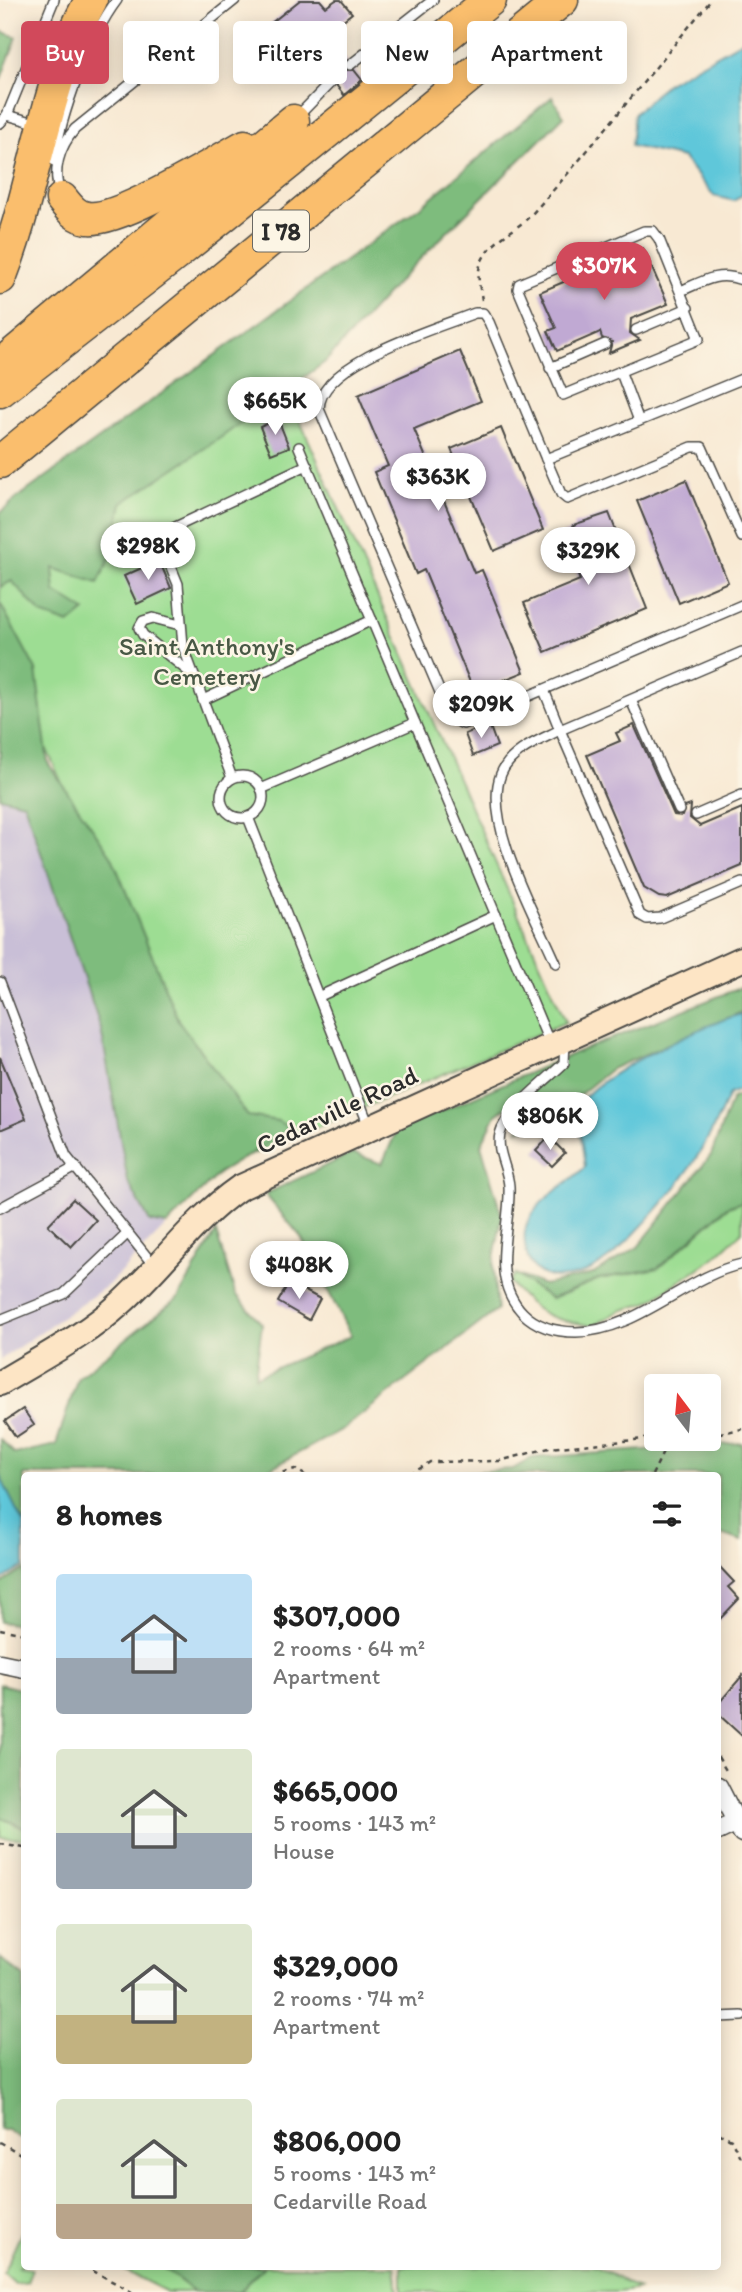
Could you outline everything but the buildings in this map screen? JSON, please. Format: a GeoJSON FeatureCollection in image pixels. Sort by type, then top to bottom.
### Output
{"type":"FeatureCollection","features":[{"type":"Feature","properties":{"kind":"highway"},"geometry":{"type":"LineString","coordinates":[[0,278],[44,125],[66,58],[91,0]]}},
{"type":"Feature","properties":{"kind":"highway","name":"I 78"},"geometry":{"type":"LineString","coordinates":[[0,391],[170,259],[490,0]]}},
{"type":"Feature","properties":{"kind":"highway","name":"I 78"},"geometry":{"type":"LineString","coordinates":[[0,462],[562,0]]}},
{"type":"Feature","properties":{"kind":"highway"},"geometry":{"type":"LineString","coordinates":[[62,199],[76,214],[86,218],[113,215],[293,121]]}},
{"type":"Feature","properties":{"kind":"highway"},"geometry":{"type":"LineString","coordinates":[[0,366],[293,121]]}},
{"type":"Feature","properties":{"kind":"main road","name":"Cedarville Road"},"geometry":{"type":"LineString","coordinates":[[0,1383],[99,1321],[156,1269],[198,1220],[239,1188],[742,959]]}},
{"type":"Feature","properties":{"kind":"street"},"geometry":{"type":"LineString","coordinates":[[0,1663],[21,1667]]}},
{"type":"Feature","properties":{"kind":"street"},"geometry":{"type":"LineString","coordinates":[[721,1792],[739,1827],[721,1830]]}},
{"type":"Feature","properties":{"kind":"lane"},"geometry":{"type":"LineString","coordinates":[[0,123],[7,115],[54,0]]}},
{"type":"Feature","properties":{"kind":"lane"},"geometry":{"type":"LineString","coordinates":[[62,199],[53,171],[59,135],[94,38],[117,0]]}},
{"type":"Feature","properties":{"kind":"lane"},"geometry":{"type":"LineString","coordinates":[[62,199],[57,171],[69,136],[235,0]]}},
{"type":"Feature","properties":{"kind":"lane"},"geometry":{"type":"LineString","coordinates":[[350,65],[433,0]]}},
{"type":"Feature","properties":{"kind":"lane"},"geometry":{"type":"LineString","coordinates":[[293,121],[329,84]]}},
{"type":"Feature","properties":{"kind":"lane"},"geometry":{"type":"LineString","coordinates":[[7,115],[44,125]]}},
{"type":"Feature","properties":{"kind":"lane"},"geometry":{"type":"LineString","coordinates":[[644,230],[653,231],[688,308],[699,339],[563,395],[518,289],[523,280],[644,230]]}},
{"type":"Feature","properties":{"kind":"lane"},"geometry":{"type":"LineString","coordinates":[[681,291],[714,276],[724,275],[742,281]]}},
{"type":"Feature","properties":{"kind":"lane"},"geometry":{"type":"LineString","coordinates":[[636,330],[688,308]]}},
{"type":"Feature","properties":{"kind":"lane"},"geometry":{"type":"LineString","coordinates":[[742,537],[702,447],[692,447],[567,499],[561,494],[483,313],[475,313],[354,363],[323,392],[319,409],[451,718],[463,724],[742,605]]}},
{"type":"Feature","properties":{"kind":"lane"},"geometry":{"type":"LineString","coordinates":[[550,368],[605,344]]}},
{"type":"Feature","properties":{"kind":"lane"},"geometry":{"type":"LineString","coordinates":[[621,373],[639,421]]}},
{"type":"Feature","properties":{"kind":"lane"},"geometry":{"type":"LineString","coordinates":[[546,459],[742,379]]}},
{"type":"Feature","properties":{"kind":"lane"},"geometry":{"type":"LineString","coordinates":[[299,447],[496,915],[558,1043],[564,1063],[508,1118],[499,1135],[509,1185],[503,1275],[513,1303],[535,1325],[575,1332],[604,1328],[659,1306],[717,1270],[742,1264]]}},
{"type":"Feature","properties":{"kind":"lane"},"geometry":{"type":"LineString","coordinates":[[232,778],[183,646],[178,584],[163,540],[167,531],[307,465]]}},
{"type":"Feature","properties":{"kind":"lane"},"geometry":{"type":"LineString","coordinates":[[180,625],[153,618],[143,621],[139,628],[143,635],[194,676]]}},
{"type":"Feature","properties":{"kind":"lane"},"geometry":{"type":"LineString","coordinates":[[203,699],[372,620]]}},
{"type":"Feature","properties":{"kind":"lane"},"geometry":{"type":"LineString","coordinates":[[556,963],[500,830],[495,806],[501,773],[524,748],[742,652]]}},
{"type":"Feature","properties":{"kind":"lane"},"geometry":{"type":"LineString","coordinates":[[544,690],[640,915],[647,919],[660,918],[742,883]]}},
{"type":"Feature","properties":{"kind":"lane"},"geometry":{"type":"LineString","coordinates":[[631,700],[679,810]]}},
{"type":"Feature","properties":{"kind":"lane"},"geometry":{"type":"LineString","coordinates":[[261,789],[415,723]]}},
{"type":"Feature","properties":{"kind":"lane"},"geometry":{"type":"LineString","coordinates":[[246,776],[261,789],[259,809],[247,817],[234,816],[223,808],[222,788],[232,778],[246,776]]}},
{"type":"Feature","properties":{"kind":"lane"},"geometry":{"type":"LineString","coordinates":[[696,815],[742,795]]}},
{"type":"Feature","properties":{"kind":"lane"},"geometry":{"type":"LineString","coordinates":[[247,817],[370,1127]]}},
{"type":"Feature","properties":{"kind":"lane"},"geometry":{"type":"LineString","coordinates":[[320,996],[496,915]]}},
{"type":"Feature","properties":{"kind":"lane"},"geometry":{"type":"LineString","coordinates":[[0,982],[66,1156],[156,1269]]}},
{"type":"Feature","properties":{"kind":"lane"},"geometry":{"type":"LineString","coordinates":[[0,1208],[76,1167]]}},
{"type":"Feature","properties":{"kind":"lane"},"geometry":{"type":"LineString","coordinates":[[0,1320],[64,1294],[128,1233]]}},
{"type":"Feature","properties":{"kind":"lane"},"geometry":{"type":"LineString","coordinates":[[721,2017],[742,2016]]}},
{"type":"Feature","properties":{"kind":"path"},"geometry":{"type":"LineString","coordinates":[[483,313],[478,277],[481,262],[490,249],[528,218],[580,161],[710,0]]}},
{"type":"Feature","properties":{"kind":"path"},"geometry":{"type":"LineString","coordinates":[[721,1433],[742,1429]]}},
{"type":"Feature","properties":{"kind":"path"},"geometry":{"type":"LineString","coordinates":[[415,1472],[430,1462],[499,1461],[549,1448],[644,1439]]}},
{"type":"Feature","properties":{"kind":"path"},"geometry":{"type":"LineString","coordinates":[[653,1472],[664,1451]]}},
{"type":"Feature","properties":{"kind":"path"},"geometry":{"type":"LineString","coordinates":[[0,1629],[21,1633]]}},
{"type":"Feature","properties":{"kind":"path"},"geometry":{"type":"LineString","coordinates":[[0,1844],[21,1848]]}},
{"type":"Feature","properties":{"kind":"path"},"geometry":{"type":"LineString","coordinates":[[721,2134],[731,2139],[742,2161]]}},
{"type":"Feature","properties":{"kind":"path"},"geometry":{"type":"LineString","coordinates":[[0,2142],[21,2154]]}},
{"type":"Feature","properties":{"kind":"path"},"geometry":{"type":"LineString","coordinates":[[92,2270],[132,2292]]}},
{"type":"Feature","properties":{"kind":"shaded area"},"geometry":{"type":"Polygon","coordinates":[[[0,797],[24,803],[101,1029],[128,1182],[150,1222],[167,1225],[107,1286],[0,1360],[0,797]]]}},
{"type":"Feature","properties":{"kind":"green space"},"geometry":{"type":"Polygon","coordinates":[[[0,31],[17,37],[0,81],[0,31]]]}},
{"type":"Feature","properties":{"kind":"green space"},"geometry":{"type":"Polygon","coordinates":[[[552,97],[564,116],[410,269],[325,362],[223,436],[122,503],[111,557],[98,583],[53,568],[55,592],[85,611],[69,624],[41,614],[12,581],[0,587],[0,513],[17,498],[421,206],[552,97]]]}},
{"type":"Feature","properties":{"kind":"green space","name":"Saint Anthony's Cemetery"},"geometry":{"type":"Polygon","coordinates":[[[281,378],[566,1022],[232,1163],[0,645],[0,559],[281,378]]]}},
{"type":"Feature","properties":{"kind":"green space"},"geometry":{"type":"Polygon","coordinates":[[[0,603],[36,670],[48,763],[112,857],[178,1020],[248,1116],[278,1121],[291,1129],[219,1173],[167,1225],[150,1222],[128,1182],[101,1029],[24,803],[0,797],[0,603]]]}},
{"type":"Feature","properties":{"kind":"green space"},"geometry":{"type":"Polygon","coordinates":[[[742,987],[742,1012],[611,1069],[550,1119],[519,1130],[531,1103],[524,1094],[496,1115],[481,1145],[502,1216],[493,1264],[497,1310],[343,1429],[264,1472],[21,1472],[21,1518],[0,1484],[0,1439],[15,1454],[56,1445],[78,1377],[178,1298],[216,1232],[235,1293],[262,1324],[255,1377],[351,1336],[301,1237],[265,1194],[353,1153],[382,1164],[397,1130],[575,1053],[742,987]]]}},
{"type":"Feature","properties":{"kind":"green space"},"geometry":{"type":"Polygon","coordinates":[[[742,1094],[742,1202],[727,1207],[658,1268],[599,1279],[551,1299],[515,1274],[544,1285],[593,1274],[638,1247],[711,1155],[732,1098],[742,1094]]]}},
{"type":"Feature","properties":{"kind":"green space"},"geometry":{"type":"Polygon","coordinates":[[[742,1202],[742,1232],[714,1258],[647,1303],[620,1311],[593,1326],[545,1314],[529,1303],[509,1282],[515,1274],[551,1299],[599,1279],[658,1268],[728,1207],[742,1202]]]}},
{"type":"Feature","properties":{"kind":"green space"},"geometry":{"type":"Polygon","coordinates":[[[742,1443],[742,1541],[721,1534],[721,1472],[474,1472],[513,1469],[532,1458],[644,1450],[721,1451],[721,1444],[742,1443]]]}},
{"type":"Feature","properties":{"kind":"green space"},"geometry":{"type":"Polygon","coordinates":[[[21,1571],[21,1625],[0,1622],[0,1585],[21,1571]]]}},
{"type":"Feature","properties":{"kind":"green space"},"geometry":{"type":"Polygon","coordinates":[[[0,1684],[21,1689],[21,1827],[0,1817],[0,1684]]]}},
{"type":"Feature","properties":{"kind":"green space"},"geometry":{"type":"Polygon","coordinates":[[[0,1817],[21,1827],[21,1839],[0,1837],[0,1817]]]}},
{"type":"Feature","properties":{"kind":"green space"},"geometry":{"type":"Polygon","coordinates":[[[0,1958],[21,1975],[21,2139],[7,2130],[0,2130],[0,1958]]]}},
{"type":"Feature","properties":{"kind":"green space"},"geometry":{"type":"Polygon","coordinates":[[[21,2234],[21,2264],[18,2267],[21,2270],[32,2270],[27,2282],[15,2284],[3,2273],[21,2234]]]}},
{"type":"Feature","properties":{"kind":"green space"},"geometry":{"type":"Polygon","coordinates":[[[124,2270],[166,2270],[195,2292],[167,2292],[124,2270]]]}},
{"type":"Feature","properties":{"kind":"green space"},"geometry":{"type":"Polygon","coordinates":[[[166,2270],[260,2270],[240,2292],[195,2292],[166,2270]]]}},
{"type":"Feature","properties":{"kind":"green space"},"geometry":{"type":"Polygon","coordinates":[[[260,2270],[395,2270],[398,2292],[240,2292],[260,2270]]]}},
{"type":"Feature","properties":{"kind":"green space"},"geometry":{"type":"Polygon","coordinates":[[[402,2270],[602,2270],[638,2289],[619,2292],[402,2292],[402,2270]]]}},
{"type":"Feature","properties":{"kind":"water"},"geometry":{"type":"Polygon","coordinates":[[[742,41],[742,195],[734,201],[714,196],[683,158],[631,146],[634,114],[666,84],[742,41]]]}},
{"type":"Feature","properties":{"kind":"water"},"geometry":{"type":"Polygon","coordinates":[[[742,1014],[742,1089],[729,1094],[702,1149],[669,1195],[608,1259],[572,1276],[551,1277],[542,1274],[528,1258],[525,1231],[537,1208],[585,1167],[581,1138],[574,1121],[585,1097],[636,1061],[706,1027],[742,1014]]]}},
{"type":"Feature","properties":{"kind":"water"},"geometry":{"type":"Polygon","coordinates":[[[0,1476],[21,1519],[21,1568],[0,1581],[0,1476]]]}}]}
